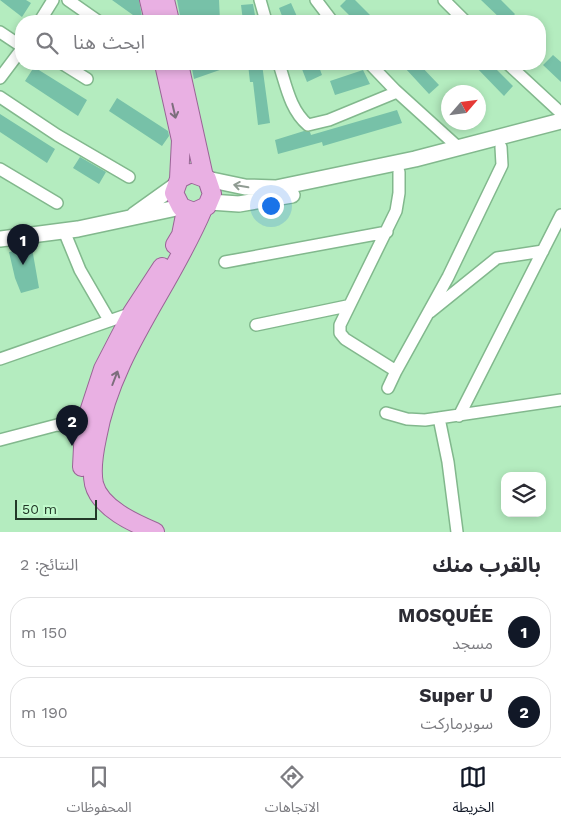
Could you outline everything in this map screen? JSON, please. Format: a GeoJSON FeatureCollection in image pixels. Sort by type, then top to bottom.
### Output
{"type":"FeatureCollection","features":[{"type":"Feature","properties":{"kind":"main road"},"geometry":{"type":"LineString","coordinates":[[149,0],[153,15]]}},
{"type":"Feature","properties":{"kind":"main road"},"geometry":{"type":"LineString","coordinates":[[165,0],[169,15]]}},
{"type":"Feature","properties":{"kind":"main road"},"geometry":{"type":"LineString","coordinates":[[165,70],[181,140],[176,201],[195,207]]}},
{"type":"Feature","properties":{"kind":"main road"},"geometry":{"type":"LineString","coordinates":[[130,532],[113,522],[97,508],[86,492],[82,473],[84,427],[103,369],[132,313],[181,236],[195,207],[212,194],[205,178],[180,70]]}},
{"type":"Feature","properties":{"kind":"main road"},"geometry":{"type":"LineString","coordinates":[[131,217],[177,182],[191,174],[245,187],[276,188],[321,180],[459,148],[561,120]]}},
{"type":"Feature","properties":{"kind":"main road"},"geometry":{"type":"LineString","coordinates":[[0,239],[64,231],[131,217],[195,207],[252,202],[399,172],[561,131]]}},
{"type":"Feature","properties":{"kind":"main road"},"geometry":{"type":"LineString","coordinates":[[155,532],[136,524],[102,499],[94,484],[94,454],[102,410],[125,351],[178,262],[195,207]]}},
{"type":"Feature","properties":{"kind":"street"},"geometry":{"type":"LineString","coordinates":[[44,15],[53,0]]}},
{"type":"Feature","properties":{"kind":"street"},"geometry":{"type":"LineString","coordinates":[[68,0],[89,15]]}},
{"type":"Feature","properties":{"kind":"street"},"geometry":{"type":"LineString","coordinates":[[260,0],[264,15]]}},
{"type":"Feature","properties":{"kind":"street"},"geometry":{"type":"LineString","coordinates":[[316,0],[327,15]]}},
{"type":"Feature","properties":{"kind":"street"},"geometry":{"type":"LineString","coordinates":[[444,0],[459,15]]}},
{"type":"Feature","properties":{"kind":"street"},"geometry":{"type":"LineString","coordinates":[[0,32],[15,42]]}},
{"type":"Feature","properties":{"kind":"street"},"geometry":{"type":"LineString","coordinates":[[0,78],[15,58]]}},
{"type":"Feature","properties":{"kind":"street"},"geometry":{"type":"LineString","coordinates":[[73,70],[87,79]]}},
{"type":"Feature","properties":{"kind":"street"},"geometry":{"type":"LineString","coordinates":[[281,70],[294,108],[300,118],[308,125],[329,120],[397,92]]}},
{"type":"Feature","properties":{"kind":"street"},"geometry":{"type":"LineString","coordinates":[[376,70],[397,92],[459,148]]}},
{"type":"Feature","properties":{"kind":"street"},"geometry":{"type":"LineString","coordinates":[[514,70],[561,113]]}},
{"type":"Feature","properties":{"kind":"street"},"geometry":{"type":"LineString","coordinates":[[0,97],[57,135],[129,177]]}},
{"type":"Feature","properties":{"kind":"street"},"geometry":{"type":"LineString","coordinates":[[388,388],[448,277],[502,165],[502,147]]}},
{"type":"Feature","properties":{"kind":"street"},"geometry":{"type":"LineString","coordinates":[[0,169],[58,203]]}},
{"type":"Feature","properties":{"kind":"street"},"geometry":{"type":"LineString","coordinates":[[396,371],[345,339],[340,333],[340,325],[347,306],[387,232],[396,211],[399,193],[399,172]]}},
{"type":"Feature","properties":{"kind":"street"},"geometry":{"type":"LineString","coordinates":[[459,416],[561,215]]}},
{"type":"Feature","properties":{"kind":"street"},"geometry":{"type":"LineString","coordinates":[[64,231],[80,270],[109,320]]}},
{"type":"Feature","properties":{"kind":"street"},"geometry":{"type":"LineString","coordinates":[[225,262],[387,232]]}},
{"type":"Feature","properties":{"kind":"street"},"geometry":{"type":"LineString","coordinates":[[426,315],[497,258],[543,250]]}},
{"type":"Feature","properties":{"kind":"street"},"geometry":{"type":"LineString","coordinates":[[256,325],[347,306]]}},
{"type":"Feature","properties":{"kind":"street"},"geometry":{"type":"LineString","coordinates":[[0,359],[132,313]]}},
{"type":"Feature","properties":{"kind":"street"},"geometry":{"type":"LineString","coordinates":[[386,413],[407,420],[424,420],[561,400]]}},
{"type":"Feature","properties":{"kind":"street"},"geometry":{"type":"LineString","coordinates":[[439,418],[448,462],[457,532]]}},
{"type":"Feature","properties":{"kind":"street"},"geometry":{"type":"LineString","coordinates":[[0,440],[57,426],[84,427]]}},
{"type":"Feature","properties":{"kind":"building"},"geometry":{"type":"Polygon","coordinates":[[[0,0],[26,0],[31,3],[23,15],[19,15],[0,0]]]}},
{"type":"Feature","properties":{"kind":"building"},"geometry":{"type":"Polygon","coordinates":[[[112,0],[139,0],[142,15],[133,15],[112,0]]]}},
{"type":"Feature","properties":{"kind":"building"},"geometry":{"type":"Polygon","coordinates":[[[177,0],[219,0],[220,15],[180,15],[177,0]]]}},
{"type":"Feature","properties":{"kind":"building"},"geometry":{"type":"Polygon","coordinates":[[[346,0],[355,0],[370,15],[349,15],[340,6],[346,0]]]}},
{"type":"Feature","properties":{"kind":"building"},"geometry":{"type":"Polygon","coordinates":[[[481,0],[501,0],[515,14],[497,15],[481,0]]]}},
{"type":"Feature","properties":{"kind":"building"},"geometry":{"type":"Polygon","coordinates":[[[291,3],[296,15],[282,15],[279,8],[291,3]]]}},
{"type":"Feature","properties":{"kind":"building"},"geometry":{"type":"Polygon","coordinates":[[[253,4],[255,15],[242,15],[241,5],[253,4]]]}},
{"type":"Feature","properties":{"kind":"building"},"geometry":{"type":"Polygon","coordinates":[[[553,55],[561,62],[561,82],[546,68],[546,62],[553,55]]]}},
{"type":"Feature","properties":{"kind":"building"},"geometry":{"type":"Polygon","coordinates":[[[32,70],[39,70],[87,100],[78,116],[25,81],[32,70]]]}},
{"type":"Feature","properties":{"kind":"building"},"geometry":{"type":"Polygon","coordinates":[[[192,70],[220,70],[194,79],[192,70]]]}},
{"type":"Feature","properties":{"kind":"building"},"geometry":{"type":"Polygon","coordinates":[[[249,70],[263,70],[270,123],[258,125],[253,82],[250,82],[249,70]]]}},
{"type":"Feature","properties":{"kind":"building"},"geometry":{"type":"Polygon","coordinates":[[[302,70],[320,70],[322,75],[307,82],[302,70]]]}},
{"type":"Feature","properties":{"kind":"building"},"geometry":{"type":"Polygon","coordinates":[[[363,70],[370,84],[335,95],[330,81],[363,70]]]}},
{"type":"Feature","properties":{"kind":"building"},"geometry":{"type":"Polygon","coordinates":[[[407,70],[425,70],[439,85],[429,94],[407,70]]]}},
{"type":"Feature","properties":{"kind":"building"},"geometry":{"type":"Polygon","coordinates":[[[479,70],[497,70],[513,86],[504,96],[479,70]]]}},
{"type":"Feature","properties":{"kind":"building"},"geometry":{"type":"Polygon","coordinates":[[[117,98],[168,131],[169,136],[162,146],[109,111],[117,98]]]}},
{"type":"Feature","properties":{"kind":"building"},"geometry":{"type":"Polygon","coordinates":[[[397,110],[402,123],[323,146],[322,142],[278,154],[275,140],[304,131],[310,132],[311,135],[397,110]]]}},
{"type":"Feature","properties":{"kind":"building"},"geometry":{"type":"Polygon","coordinates":[[[0,114],[55,149],[47,163],[0,132],[0,114]]]}},
{"type":"Feature","properties":{"kind":"building"},"geometry":{"type":"Polygon","coordinates":[[[80,157],[106,172],[99,184],[73,168],[80,157]]]}},
{"type":"Feature","properties":{"kind":"building"},"geometry":{"type":"Polygon","coordinates":[[[32,248],[39,288],[21,293],[15,278],[9,252],[32,248]]]}},
{"type":"Feature","properties":{"kind":"place","name":"MOSQUÉE"},"geometry":{"type":"Point","coordinates":[23,265]}},
{"type":"Feature","properties":{"kind":"place","name":"Super U"},"geometry":{"type":"Point","coordinates":[72,446]}}]}
